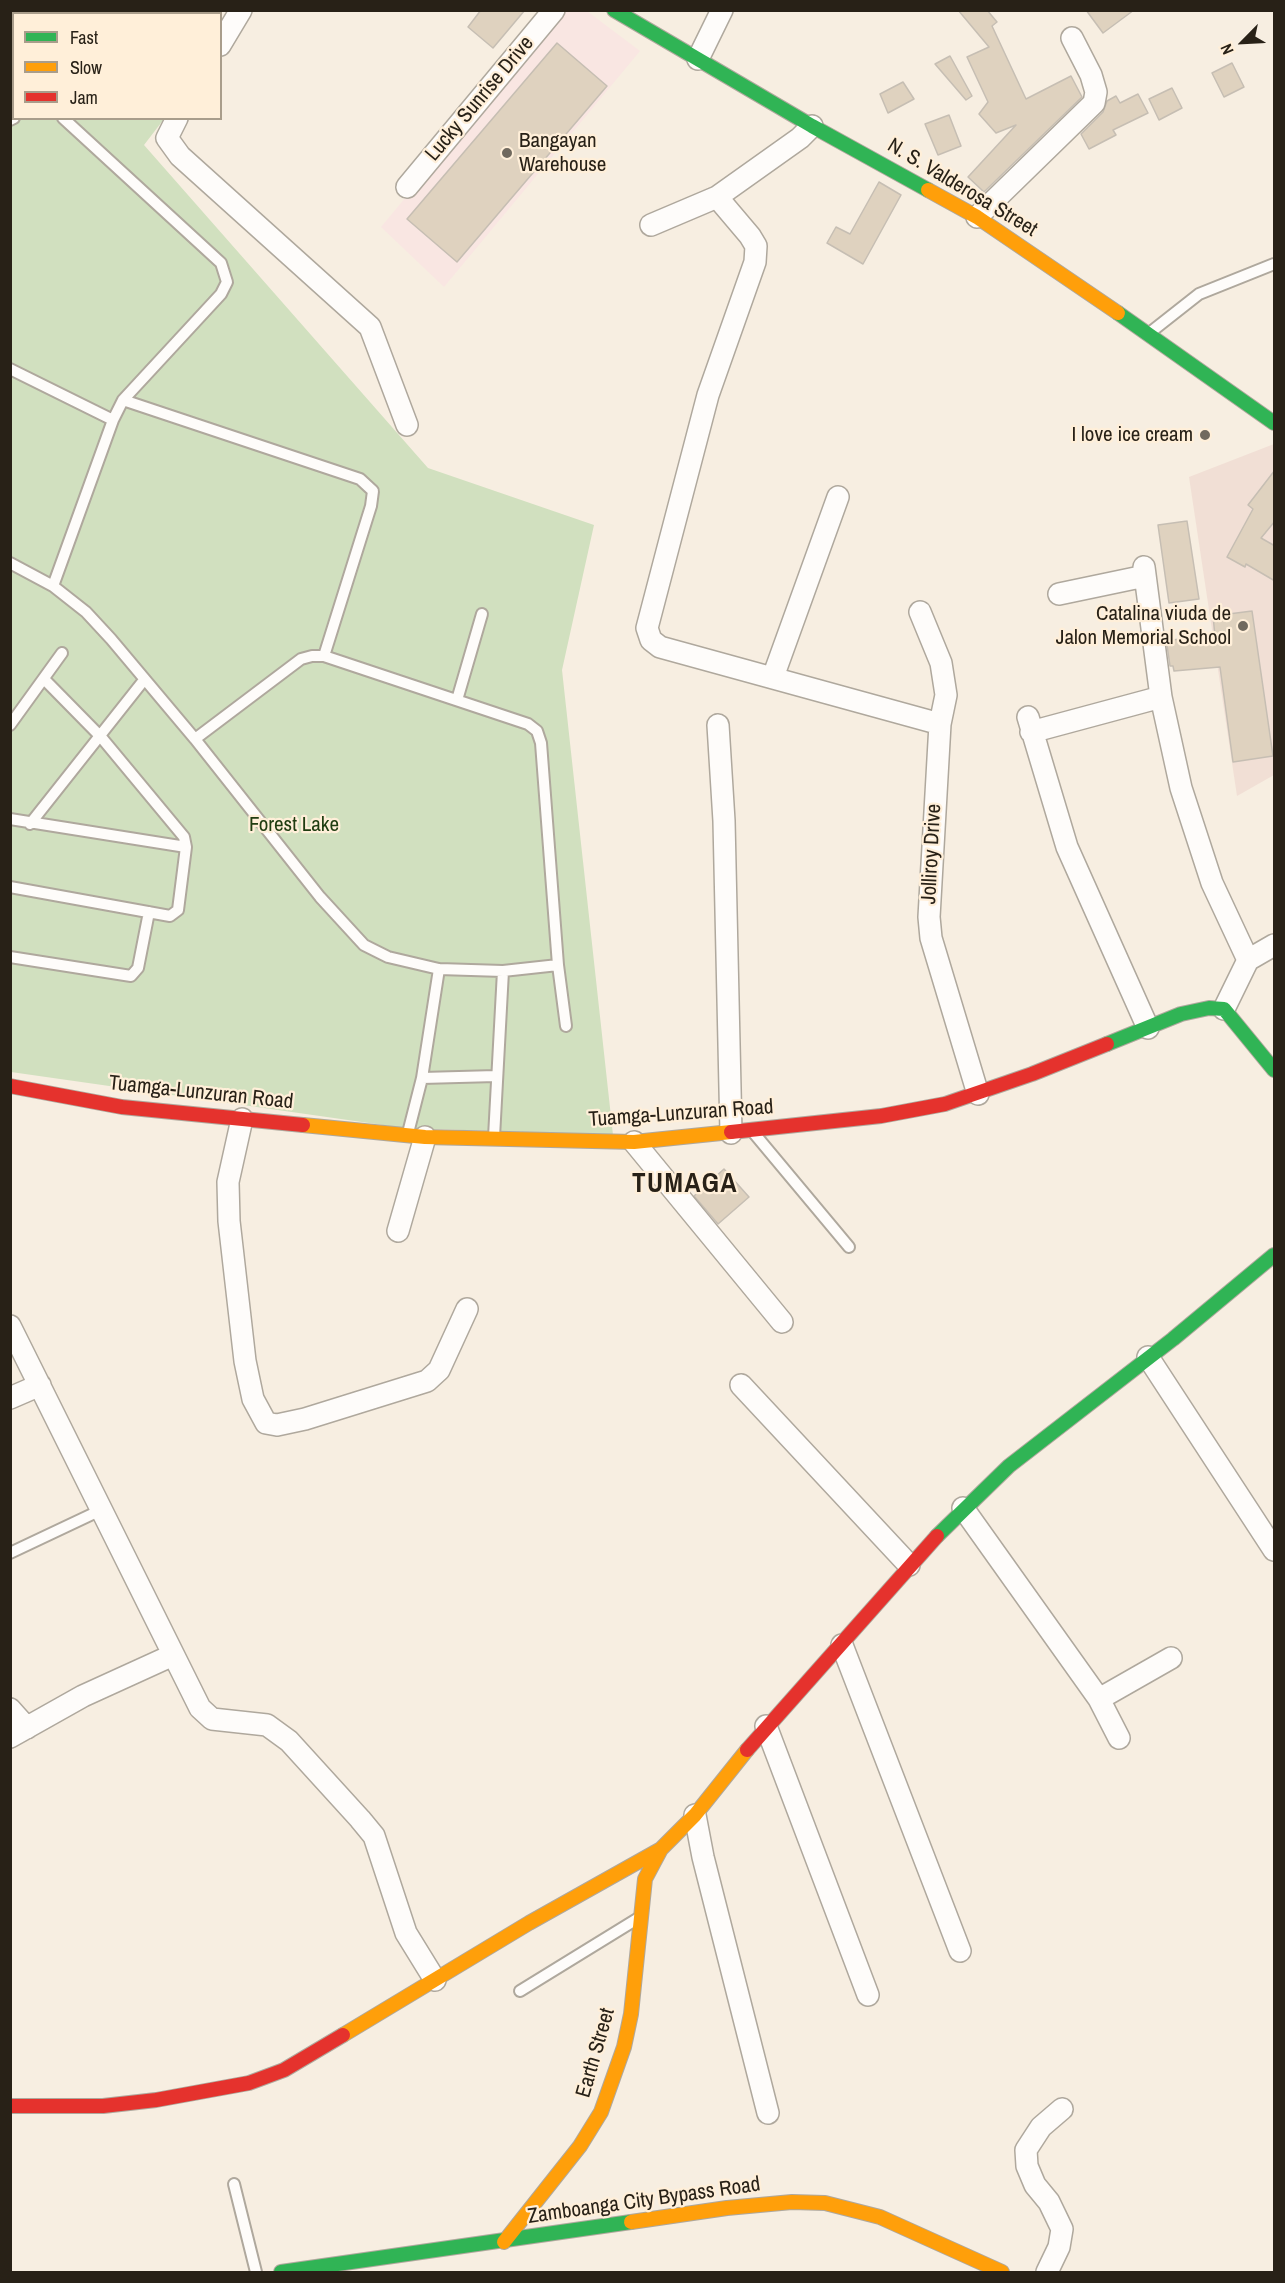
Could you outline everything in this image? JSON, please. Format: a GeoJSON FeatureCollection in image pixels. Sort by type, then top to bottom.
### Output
{"type":"FeatureCollection","features":[{"type":"Feature","properties":{"kind":"main road","name":"N. S. Valderosa Street"},"geometry":{"type":"LineString","coordinates":[[618,12],[812,126],[976,217],[1149,334],[1275,423]]}},
{"type":"Feature","properties":{"kind":"main road","name":"Tuamga-Lunzuran Road"},"geometry":{"type":"LineString","coordinates":[[10,1086],[122,1107],[416,1136],[494,1140],[634,1142],[881,1116],[978,1094],[1181,1014],[1209,1008],[1224,1009]]}},
{"type":"Feature","properties":{"kind":"main road"},"geometry":{"type":"LineString","coordinates":[[1224,1009],[1275,1070]]}},
{"type":"Feature","properties":{"kind":"main road"},"geometry":{"type":"LineString","coordinates":[[10,2106],[103,2106],[249,2083],[284,2070],[661,1849],[695,1815],[766,1726],[842,1645],[909,1565],[963,1508],[1009,1466],[1273,1260]]}},
{"type":"Feature","properties":{"kind":"main road","name":"Earth Street"},"geometry":{"type":"LineString","coordinates":[[504,2242],[580,2146],[601,2112],[624,2047],[631,2014],[645,1880],[661,1849]]}},
{"type":"Feature","properties":{"kind":"main road","name":"Zamboanga City Bypass Road"},"geometry":{"type":"LineString","coordinates":[[281,2272],[504,2242],[727,2208],[792,2202],[825,2203],[880,2217],[1002,2272]]}},
{"type":"Feature","properties":{"kind":"street"},"geometry":{"type":"LineString","coordinates":[[222,42],[241,10]]}},
{"type":"Feature","properties":{"kind":"street","name":"Lucky Sunrise Drive"},"geometry":{"type":"LineString","coordinates":[[406,187],[554,10]]}},
{"type":"Feature","properties":{"kind":"street"},"geometry":{"type":"LineString","coordinates":[[698,59],[722,10]]}},
{"type":"Feature","properties":{"kind":"street"},"geometry":{"type":"LineString","coordinates":[[976,217],[1094,103],[1096,92],[1091,75],[1072,38]]}},
{"type":"Feature","properties":{"kind":"street"},"geometry":{"type":"LineString","coordinates":[[176,120],[167,138],[180,156],[370,327],[406,425]]}},
{"type":"Feature","properties":{"kind":"street"},"geometry":{"type":"LineString","coordinates":[[651,225],[717,197],[800,138],[812,126]]}},
{"type":"Feature","properties":{"kind":"street"},"geometry":{"type":"LineString","coordinates":[[717,197],[756,246],[755,262],[708,395],[647,628],[651,640],[660,647],[940,724]]}},
{"type":"Feature","properties":{"kind":"street"},"geometry":{"type":"LineString","coordinates":[[773,677],[838,496]]}},
{"type":"Feature","properties":{"kind":"street"},"geometry":{"type":"LineString","coordinates":[[1059,594],[1145,571],[1161,697],[1181,788],[1212,883],[1248,960]]}},
{"type":"Feature","properties":{"kind":"street","name":"Jolliroy Drive"},"geometry":{"type":"LineString","coordinates":[[920,612],[940,663],[946,695],[940,724],[929,917],[931,938],[978,1094]]}},
{"type":"Feature","properties":{"kind":"street"},"geometry":{"type":"LineString","coordinates":[[1148,1028],[1067,847],[1029,725],[1161,697]]}},
{"type":"Feature","properties":{"kind":"street"},"geometry":{"type":"LineString","coordinates":[[718,725],[741,1132]]}},
{"type":"Feature","properties":{"kind":"street"},"geometry":{"type":"LineString","coordinates":[[1224,1009],[1248,960],[1275,945]]}},
{"type":"Feature","properties":{"kind":"street"},"geometry":{"type":"LineString","coordinates":[[242,1119],[228,1182],[229,1221],[245,1361],[253,1399],[266,1423],[277,1425],[305,1419],[427,1381],[440,1370],[467,1309]]}},
{"type":"Feature","properties":{"kind":"street"},"geometry":{"type":"LineString","coordinates":[[398,1231],[416,1136]]}},
{"type":"Feature","properties":{"kind":"street"},"geometry":{"type":"LineString","coordinates":[[634,1142],[782,1322]]}},
{"type":"Feature","properties":{"kind":"street"},"geometry":{"type":"LineString","coordinates":[[10,1326],[192,1695],[212,1719],[267,1725],[289,1742],[374,1836],[406,1932],[435,1980]]}},
{"type":"Feature","properties":{"kind":"street"},"geometry":{"type":"LineString","coordinates":[[1148,1357],[1275,1550]]}},
{"type":"Feature","properties":{"kind":"street"},"geometry":{"type":"LineString","coordinates":[[10,1398],[40,1385]]}},
{"type":"Feature","properties":{"kind":"street"},"geometry":{"type":"LineString","coordinates":[[741,1385],[909,1565]]}},
{"type":"Feature","properties":{"kind":"street"},"geometry":{"type":"LineString","coordinates":[[963,1508],[1099,1699],[1119,1738]]}},
{"type":"Feature","properties":{"kind":"street"},"geometry":{"type":"LineString","coordinates":[[842,1645],[960,1951]]}},
{"type":"Feature","properties":{"kind":"street"},"geometry":{"type":"LineString","coordinates":[[10,1709],[19,1732],[83,1696],[173,1655]]}},
{"type":"Feature","properties":{"kind":"street"},"geometry":{"type":"LineString","coordinates":[[1099,1699],[1171,1658]]}},
{"type":"Feature","properties":{"kind":"street"},"geometry":{"type":"LineString","coordinates":[[766,1726],[868,1995]]}},
{"type":"Feature","properties":{"kind":"street"},"geometry":{"type":"LineString","coordinates":[[695,1815],[703,1857],[768,2113]]}},
{"type":"Feature","properties":{"kind":"street"},"geometry":{"type":"LineString","coordinates":[[1047,2272],[1059,2247],[1062,2229],[1049,2202],[1035,2185],[1027,2166],[1026,2150],[1041,2127],[1062,2109]]}},
{"type":"Feature","properties":{"kind":"lane"},"geometry":{"type":"LineString","coordinates":[[53,586],[113,420],[123,400],[221,294],[227,282],[221,263],[65,120]]}},
{"type":"Feature","properties":{"kind":"lane"},"geometry":{"type":"LineString","coordinates":[[1149,334],[1199,294],[1275,264]]}},
{"type":"Feature","properties":{"kind":"lane"},"geometry":{"type":"LineString","coordinates":[[10,369],[113,420]]}},
{"type":"Feature","properties":{"kind":"lane"},"geometry":{"type":"LineString","coordinates":[[123,400],[360,479],[373,491],[371,506],[324,656]]}},
{"type":"Feature","properties":{"kind":"lane"},"geometry":{"type":"LineString","coordinates":[[12,567],[53,586],[86,612],[195,739],[320,897],[364,945],[388,957],[440,969],[503,971],[558,965]]}},
{"type":"Feature","properties":{"kind":"lane"},"geometry":{"type":"LineString","coordinates":[[457,700],[482,614]]}},
{"type":"Feature","properties":{"kind":"lane"},"geometry":{"type":"LineString","coordinates":[[10,725],[62,653]]}},
{"type":"Feature","properties":{"kind":"lane"},"geometry":{"type":"LineString","coordinates":[[195,739],[301,658],[324,656],[528,724],[537,731],[542,743],[558,965],[566,1026]]}},
{"type":"Feature","properties":{"kind":"lane"},"geometry":{"type":"LineString","coordinates":[[10,887],[170,916],[178,910],[186,847],[179,828],[101,737],[44,679]]}},
{"type":"Feature","properties":{"kind":"lane"},"geometry":{"type":"LineString","coordinates":[[30,824],[144,680]]}},
{"type":"Feature","properties":{"kind":"lane"},"geometry":{"type":"LineString","coordinates":[[10,819],[186,847]]}},
{"type":"Feature","properties":{"kind":"lane"},"geometry":{"type":"LineString","coordinates":[[10,957],[131,976],[138,968],[149,912]]}},
{"type":"Feature","properties":{"kind":"lane"},"geometry":{"type":"LineString","coordinates":[[416,1136],[422,1078],[440,969]]}},
{"type":"Feature","properties":{"kind":"lane"},"geometry":{"type":"LineString","coordinates":[[494,1140],[503,971]]}},
{"type":"Feature","properties":{"kind":"lane"},"geometry":{"type":"LineString","coordinates":[[422,1078],[496,1076]]}},
{"type":"Feature","properties":{"kind":"lane"},"geometry":{"type":"LineString","coordinates":[[741,1132],[849,1247]]}},
{"type":"Feature","properties":{"kind":"lane"},"geometry":{"type":"LineString","coordinates":[[10,1553],[101,1510]]}},
{"type":"Feature","properties":{"kind":"lane"},"geometry":{"type":"LineString","coordinates":[[519,1991],[640,1917]]}},
{"type":"Feature","properties":{"kind":"lane"},"geometry":{"type":"LineString","coordinates":[[234,2184],[256,2272]]}},
{"type":"Feature","properties":{"kind":"shaded area"},"geometry":{"type":"Polygon","coordinates":[[[561,11],[587,11],[640,51],[444,287],[381,227],[561,11]]]}},
{"type":"Feature","properties":{"kind":"shaded area","name":"Catalina viuda de Jalon Memorial School"},"geometry":{"type":"Polygon","coordinates":[[[1274,444],[1274,775],[1237,796],[1189,477],[1274,444]]]}},
{"type":"Feature","properties":{"kind":"green space","name":"Forest Lake"},"geometry":{"type":"Polygon","coordinates":[[[12,28],[12,120],[163,120],[144,145],[428,468],[594,525],[562,670],[613,1135],[404,1128],[11,1072],[10,30],[12,28]]]}},
{"type":"Feature","properties":{"kind":"building"},"geometry":{"type":"Polygon","coordinates":[[[481,10],[525,10],[493,48],[468,27],[481,10]]]}},
{"type":"Feature","properties":{"kind":"building"},"geometry":{"type":"Polygon","coordinates":[[[958,10],[987,10],[997,22],[992,26],[1026,99],[1071,76],[1082,97],[984,192],[968,177],[1016,125],[996,133],[979,114],[988,102],[967,57],[989,47],[958,10]]]}},
{"type":"Feature","properties":{"kind":"building"},"geometry":{"type":"Polygon","coordinates":[[[1086,10],[1134,10],[1103,33],[1086,10]]]}},
{"type":"Feature","properties":{"kind":"building","name":"Bangayan Warehouse"},"geometry":{"type":"Polygon","coordinates":[[[557,43],[607,86],[457,262],[407,219],[557,43]]]}},
{"type":"Feature","properties":{"kind":"building"},"geometry":{"type":"Polygon","coordinates":[[[950,56],[972,96],[966,100],[935,64],[950,56]]]}},
{"type":"Feature","properties":{"kind":"building"},"geometry":{"type":"Polygon","coordinates":[[[1232,63],[1244,87],[1224,97],[1212,73],[1232,63]]]}},
{"type":"Feature","properties":{"kind":"building"},"geometry":{"type":"Polygon","coordinates":[[[903,82],[914,99],[888,113],[880,94],[903,82]]]}},
{"type":"Feature","properties":{"kind":"building"},"geometry":{"type":"Polygon","coordinates":[[[1172,88],[1182,108],[1159,120],[1149,99],[1172,88]]]}},
{"type":"Feature","properties":{"kind":"building"},"geometry":{"type":"Polygon","coordinates":[[[1138,94],[1148,113],[1113,130],[1116,135],[1089,149],[1081,134],[1103,112],[1107,101],[1116,96],[1120,103],[1138,94]]]}},
{"type":"Feature","properties":{"kind":"building"},"geometry":{"type":"Polygon","coordinates":[[[949,115],[961,146],[938,155],[925,124],[949,115]]]}},
{"type":"Feature","properties":{"kind":"building"},"geometry":{"type":"Polygon","coordinates":[[[879,182],[901,195],[863,264],[827,243],[836,227],[850,234],[879,182]]]}},
{"type":"Feature","properties":{"kind":"building"},"geometry":{"type":"Polygon","coordinates":[[[1275,470],[1275,521],[1261,538],[1275,546],[1275,581],[1246,564],[1245,567],[1227,557],[1253,509],[1248,505],[1275,470]]]}},
{"type":"Feature","properties":{"kind":"building"},"geometry":{"type":"Polygon","coordinates":[[[1187,521],[1199,599],[1169,603],[1158,525],[1187,521]]]}},
{"type":"Feature","properties":{"kind":"building"},"geometry":{"type":"Polygon","coordinates":[[[1252,611],[1273,756],[1233,762],[1220,667],[1174,671],[1173,666],[1170,666],[1167,645],[1171,645],[1171,640],[1215,636],[1213,616],[1252,611]]]}},
{"type":"Feature","properties":{"kind":"building"},"geometry":{"type":"Polygon","coordinates":[[[724,1169],[749,1197],[718,1224],[694,1196],[724,1169]]]}},
{"type":"Feature","properties":{"kind":"traffic: fast"},"geometry":{"type":"LineString","coordinates":[[614,10],[812,126],[928,190]]}},
{"type":"Feature","properties":{"kind":"traffic: fast"},"geometry":{"type":"LineString","coordinates":[[1118,313],[1274,423]]}},
{"type":"Feature","properties":{"kind":"traffic: fast"},"geometry":{"type":"LineString","coordinates":[[1107,1044],[1181,1014],[1209,1008],[1224,1009],[1274,1070]]}},
{"type":"Feature","properties":{"kind":"traffic: fast"},"geometry":{"type":"LineString","coordinates":[[937,1536],[1009,1466],[1173,1339],[1274,1255]]}},
{"type":"Feature","properties":{"kind":"traffic: fast"},"geometry":{"type":"LineString","coordinates":[[281,2272],[631,2222]]}},
{"type":"Feature","properties":{"kind":"traffic: slow"},"geometry":{"type":"LineString","coordinates":[[928,190],[977,217],[1118,313]]}},
{"type":"Feature","properties":{"kind":"traffic: slow"},"geometry":{"type":"LineString","coordinates":[[303,1125],[425,1137],[634,1142],[731,1132]]}},
{"type":"Feature","properties":{"kind":"traffic: slow"},"geometry":{"type":"LineString","coordinates":[[343,2035],[529,1923],[661,1849],[695,1815],[747,1750]]}},
{"type":"Feature","properties":{"kind":"traffic: slow"},"geometry":{"type":"LineString","coordinates":[[504,2242],[580,2146],[601,2112],[624,2047],[631,2014],[645,1879],[661,1849]]}},
{"type":"Feature","properties":{"kind":"traffic: slow"},"geometry":{"type":"LineString","coordinates":[[631,2222],[727,2208],[792,2202],[825,2203],[880,2217],[1002,2272]]}},
{"type":"Feature","properties":{"kind":"traffic: jam"},"geometry":{"type":"LineString","coordinates":[[731,1132],[881,1116],[945,1104],[1032,1074],[1107,1044]]}},
{"type":"Feature","properties":{"kind":"traffic: jam"},"geometry":{"type":"LineString","coordinates":[[10,1086],[122,1107],[303,1125]]}},
{"type":"Feature","properties":{"kind":"traffic: jam"},"geometry":{"type":"LineString","coordinates":[[747,1750],[937,1536]]}},
{"type":"Feature","properties":{"kind":"traffic: jam"},"geometry":{"type":"LineString","coordinates":[[10,2106],[103,2106],[156,2100],[249,2083],[284,2070],[343,2035]]}},
{"type":"Feature","properties":{"kind":"place","name":"Bangayan Warehouse"},"geometry":{"type":"Point","coordinates":[507,153]}},
{"type":"Feature","properties":{"kind":"place","name":"I love ice cream"},"geometry":{"type":"Point","coordinates":[1205,435]}},
{"type":"Feature","properties":{"kind":"place","name":"Catalina viuda de Jalon Memorial School"},"geometry":{"type":"Point","coordinates":[1243,626]}},
{"type":"Feature","properties":{"kind":"district","name":"TUMAGA"},"geometry":{"type":"Point","coordinates":[685,1185]}}]}
